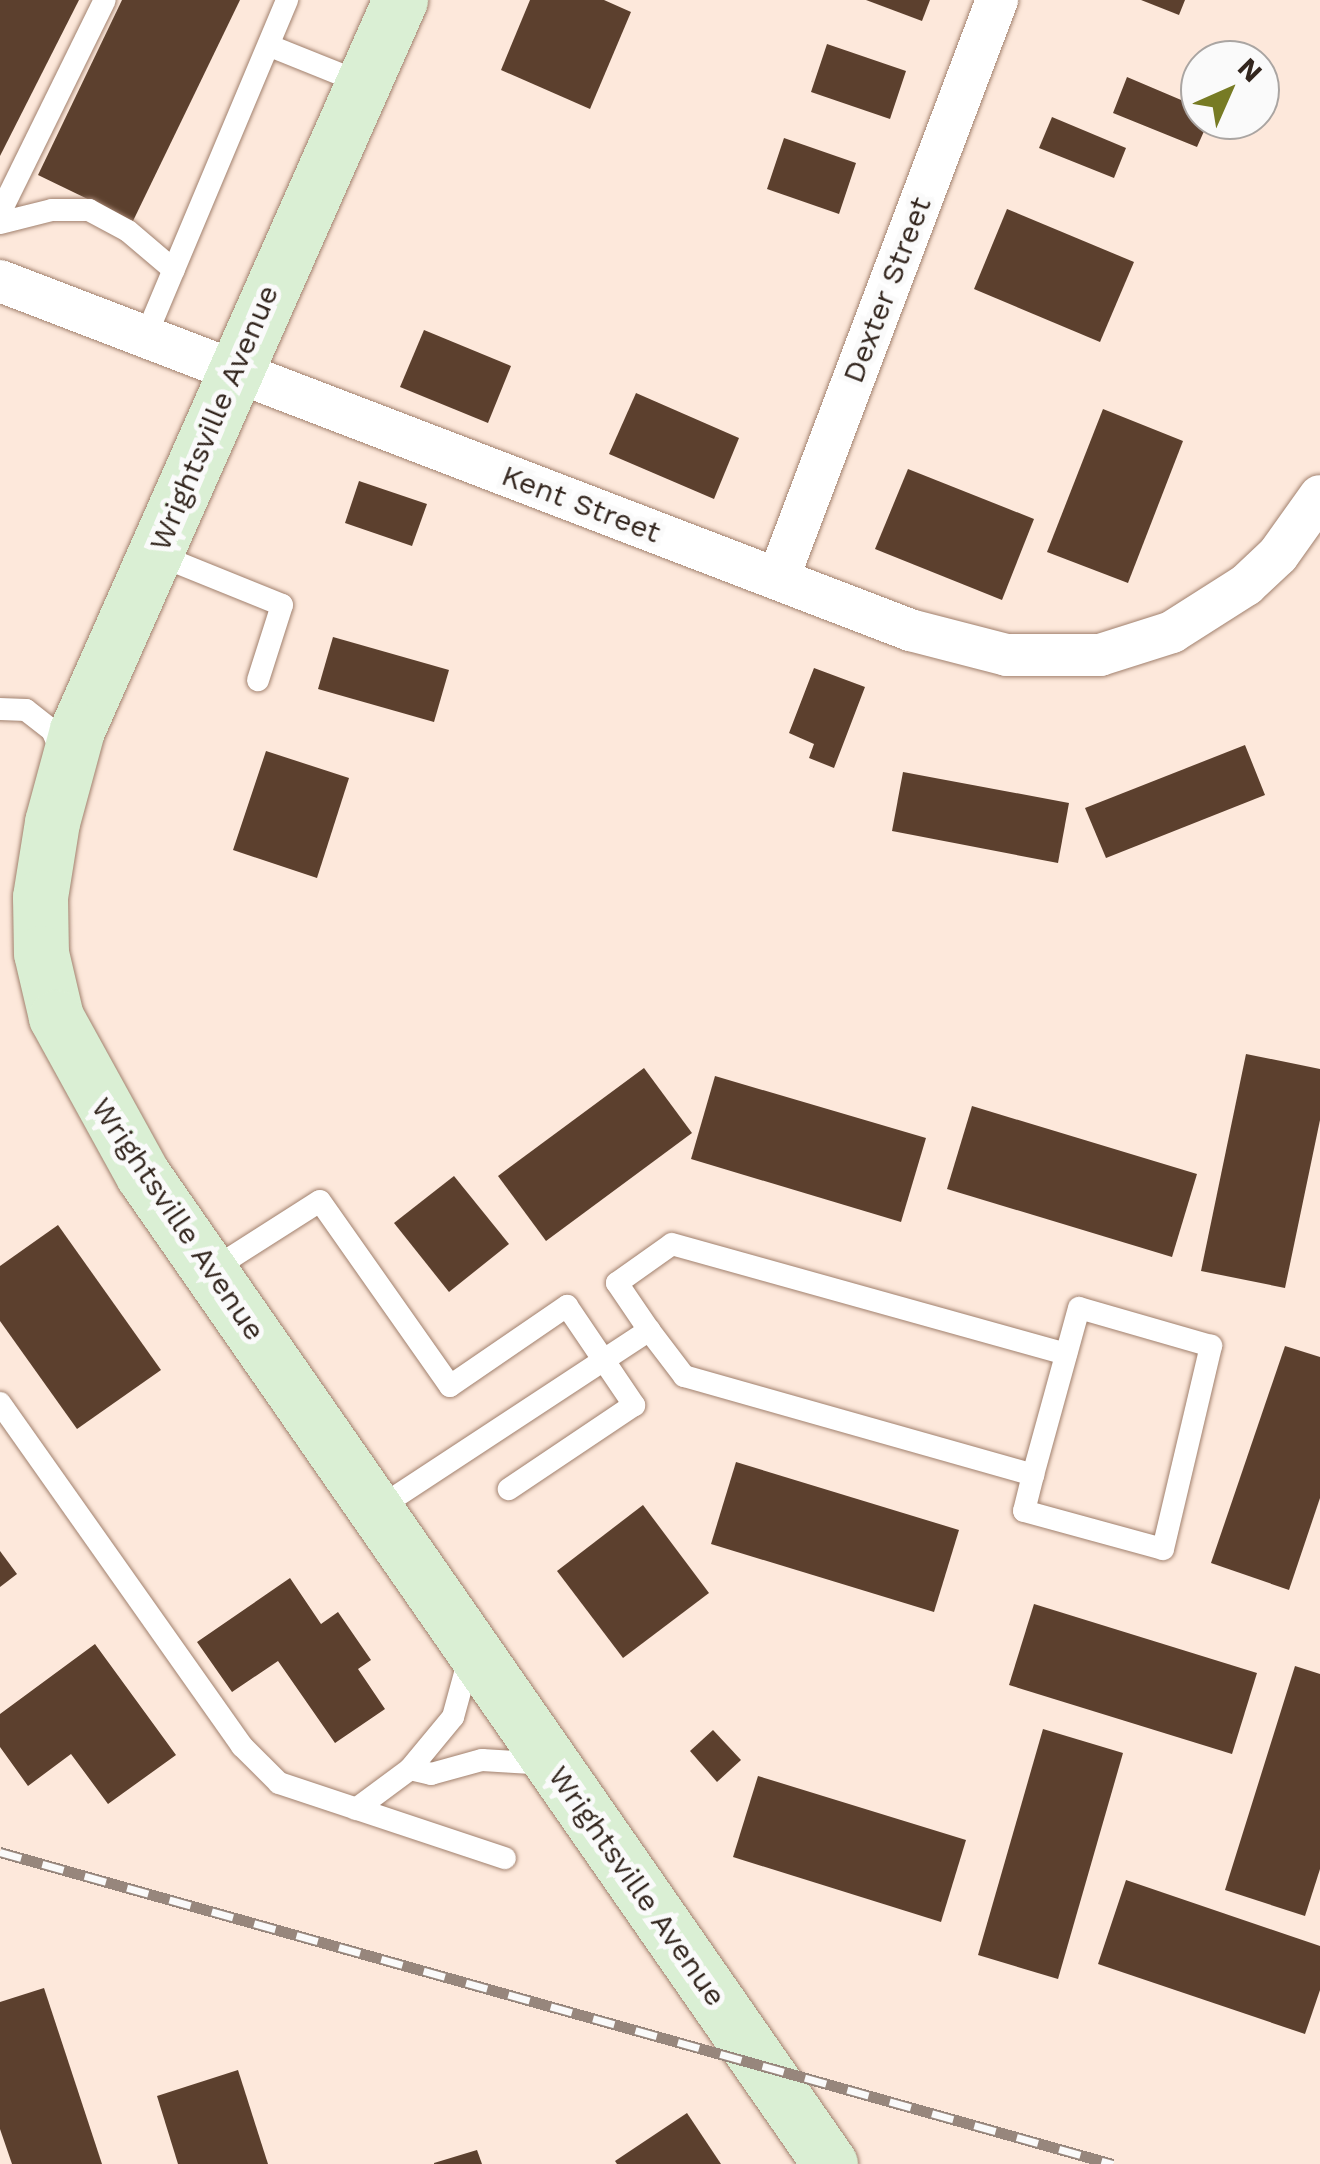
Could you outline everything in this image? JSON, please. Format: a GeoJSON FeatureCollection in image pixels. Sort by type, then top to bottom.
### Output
{"type":"FeatureCollection","features":[{"type":"Feature","properties":{"kind":"street","name":"Wrightsville Avenue"},"geometry":{"type":"LineString","coordinates":[[400,0],[231,370],[68,766],[20,938],[90,1088],[210,1271],[830,2164]]}},
{"type":"Feature","properties":{"kind":"street","name":"Dexter Street"},"geometry":{"type":"LineString","coordinates":[[778,580],[997,0]]}},
{"type":"Feature","properties":{"kind":"street","name":"Kent Street"},"geometry":{"type":"LineString","coordinates":[[0,281],[910,630],[1008,655],[1100,654],[1172,632],[1246,586],[1320,496]]}},
{"type":"Feature","properties":{"kind":"lane"},"geometry":{"type":"LineString","coordinates":[[0,213],[105,0]]}},
{"type":"Feature","properties":{"kind":"lane"},"geometry":{"type":"LineString","coordinates":[[145,338],[287,0]]}},
{"type":"Feature","properties":{"kind":"lane"},"geometry":{"type":"LineString","coordinates":[[270,46],[362,83]]}},
{"type":"Feature","properties":{"kind":"lane"},"geometry":{"type":"LineString","coordinates":[[0,223],[52,210],[89,210],[128,231],[174,270]]}},
{"type":"Feature","properties":{"kind":"lane"},"geometry":{"type":"LineString","coordinates":[[156,554],[282,605],[258,680]]}},
{"type":"Feature","properties":{"kind":"lane"},"geometry":{"type":"LineString","coordinates":[[0,709],[26,710],[52,730],[68,766]]}},
{"type":"Feature","properties":{"kind":"lane"},"geometry":{"type":"LineString","coordinates":[[210,1271],[320,1201],[450,1386],[567,1306],[634,1405],[509,1489]]}},
{"type":"Feature","properties":{"kind":"lane"},"geometry":{"type":"LineString","coordinates":[[1033,1474],[684,1376],[618,1283],[672,1244],[1066,1354]]}},
{"type":"Feature","properties":{"kind":"lane"},"geometry":{"type":"LineString","coordinates":[[1079,1308],[1212,1346],[1163,1549],[1024,1511],[1033,1474],[1079,1308]]}},
{"type":"Feature","properties":{"kind":"lane"},"geometry":{"type":"LineString","coordinates":[[376,1509],[649,1330]]}},
{"type":"Feature","properties":{"kind":"lane"},"geometry":{"type":"LineString","coordinates":[[0,1403],[242,1746],[279,1783],[505,1858]]}},
{"type":"Feature","properties":{"kind":"lane"},"geometry":{"type":"LineString","coordinates":[[356,1809],[410,1770],[453,1716],[471,1647]]}},
{"type":"Feature","properties":{"kind":"lane"},"geometry":{"type":"LineString","coordinates":[[410,1770],[431,1774],[482,1760],[552,1765]]}},
{"type":"Feature","properties":{"kind":"building"},"geometry":{"type":"Polygon","coordinates":[[[0,0],[79,0],[0,156],[0,0]]]}},
{"type":"Feature","properties":{"kind":"building"},"geometry":{"type":"Polygon","coordinates":[[[122,0],[240,0],[133,221],[38,175],[122,0]]]}},
{"type":"Feature","properties":{"kind":"building"},"geometry":{"type":"Polygon","coordinates":[[[530,0],[604,0],[631,12],[590,109],[501,70],[530,0]]]}},
{"type":"Feature","properties":{"kind":"building"},"geometry":{"type":"Polygon","coordinates":[[[866,0],[930,0],[922,21],[866,0]]]}},
{"type":"Feature","properties":{"kind":"building"},"geometry":{"type":"Polygon","coordinates":[[[1141,0],[1185,0],[1179,15],[1141,0]]]}},
{"type":"Feature","properties":{"kind":"building"},"geometry":{"type":"Polygon","coordinates":[[[827,44],[906,71],[890,119],[811,92],[827,44]]]}},
{"type":"Feature","properties":{"kind":"building"},"geometry":{"type":"Polygon","coordinates":[[[1127,77],[1180,100],[1180,140],[1200,140],[1197,147],[1113,113],[1127,77]]]}},
{"type":"Feature","properties":{"kind":"building"},"geometry":{"type":"Polygon","coordinates":[[[1052,117],[1126,148],[1114,178],[1039,148],[1052,117]]]}},
{"type":"Feature","properties":{"kind":"building"},"geometry":{"type":"Polygon","coordinates":[[[784,138],[856,163],[839,214],[767,189],[784,138]]]}},
{"type":"Feature","properties":{"kind":"building"},"geometry":{"type":"Polygon","coordinates":[[[1007,209],[1134,262],[1100,342],[974,289],[1007,209]]]}},
{"type":"Feature","properties":{"kind":"building"},"geometry":{"type":"Polygon","coordinates":[[[424,330],[511,366],[488,423],[400,387],[424,330]]]}},
{"type":"Feature","properties":{"kind":"building"},"geometry":{"type":"Polygon","coordinates":[[[636,393],[739,438],[714,499],[609,454],[636,393]]]}},
{"type":"Feature","properties":{"kind":"building"},"geometry":{"type":"Polygon","coordinates":[[[1103,409],[1183,441],[1128,583],[1047,552],[1103,409]]]}},
{"type":"Feature","properties":{"kind":"building"},"geometry":{"type":"Polygon","coordinates":[[[908,469],[1034,519],[1002,600],[875,549],[908,469]]]}},
{"type":"Feature","properties":{"kind":"building"},"geometry":{"type":"Polygon","coordinates":[[[359,481],[427,504],[412,546],[345,523],[359,481]]]}},
{"type":"Feature","properties":{"kind":"building"},"geometry":{"type":"Polygon","coordinates":[[[333,637],[449,670],[434,722],[318,689],[333,637]]]}},
{"type":"Feature","properties":{"kind":"building"},"geometry":{"type":"Polygon","coordinates":[[[814,668],[865,687],[834,768],[809,758],[814,744],[789,733],[814,668]]]}},
{"type":"Feature","properties":{"kind":"building"},"geometry":{"type":"Polygon","coordinates":[[[1245,745],[1265,795],[1106,858],[1085,808],[1245,745]]]}},
{"type":"Feature","properties":{"kind":"building"},"geometry":{"type":"Polygon","coordinates":[[[266,751],[349,778],[317,878],[233,850],[266,751]]]}},
{"type":"Feature","properties":{"kind":"building"},"geometry":{"type":"Polygon","coordinates":[[[903,772],[1069,803],[1058,863],[892,831],[903,772]]]}},
{"type":"Feature","properties":{"kind":"building"},"geometry":{"type":"Polygon","coordinates":[[[1246,1054],[1320,1069],[1320,1120],[1285,1288],[1201,1271],[1246,1054]]]}},
{"type":"Feature","properties":{"kind":"building"},"geometry":{"type":"Polygon","coordinates":[[[644,1068],[692,1133],[546,1241],[498,1176],[644,1068]]]}},
{"type":"Feature","properties":{"kind":"building"},"geometry":{"type":"Polygon","coordinates":[[[715,1076],[926,1138],[901,1222],[691,1159],[715,1076]]]}},
{"type":"Feature","properties":{"kind":"building"},"geometry":{"type":"Polygon","coordinates":[[[972,1106],[1197,1174],[1172,1257],[947,1189],[972,1106]]]}},
{"type":"Feature","properties":{"kind":"building"},"geometry":{"type":"Polygon","coordinates":[[[454,1176],[509,1244],[449,1292],[394,1223],[454,1176]]]}},
{"type":"Feature","properties":{"kind":"building"},"geometry":{"type":"Polygon","coordinates":[[[58,1225],[161,1370],[77,1429],[0,1321],[0,1266],[58,1225]]]}},
{"type":"Feature","properties":{"kind":"building"},"geometry":{"type":"Polygon","coordinates":[[[1285,1346],[1320,1357],[1320,1498],[1289,1590],[1211,1563],[1285,1346]]]}},
{"type":"Feature","properties":{"kind":"building"},"geometry":{"type":"Polygon","coordinates":[[[736,1462],[959,1530],[934,1612],[711,1544],[736,1462]]]}},
{"type":"Feature","properties":{"kind":"building"},"geometry":{"type":"Polygon","coordinates":[[[643,1505],[709,1593],[623,1658],[557,1571],[643,1505]]]}},
{"type":"Feature","properties":{"kind":"building"},"geometry":{"type":"Polygon","coordinates":[[[0,1551],[17,1574],[0,1587],[0,1551]]]}},
{"type":"Feature","properties":{"kind":"building"},"geometry":{"type":"Polygon","coordinates":[[[290,1578],[321,1624],[338,1612],[371,1660],[358,1669],[385,1709],[335,1743],[278,1661],[232,1692],[197,1642],[290,1578]]]}},
{"type":"Feature","properties":{"kind":"building"},"geometry":{"type":"Polygon","coordinates":[[[1034,1604],[1257,1673],[1232,1754],[1009,1685],[1034,1604]]]}},
{"type":"Feature","properties":{"kind":"building"},"geometry":{"type":"Polygon","coordinates":[[[95,1644],[176,1755],[108,1804],[71,1754],[28,1786],[0,1747],[0,1714],[95,1644]]]}},
{"type":"Feature","properties":{"kind":"building"},"geometry":{"type":"Polygon","coordinates":[[[1295,1666],[1320,1674],[1320,1869],[1305,1916],[1225,1890],[1295,1666]]]}},
{"type":"Feature","properties":{"kind":"building"},"geometry":{"type":"Polygon","coordinates":[[[1043,1729],[1123,1753],[1058,1979],[978,1955],[1043,1729]]]}},
{"type":"Feature","properties":{"kind":"building"},"geometry":{"type":"Polygon","coordinates":[[[713,1730],[741,1760],[717,1782],[690,1751],[713,1730]]]}},
{"type":"Feature","properties":{"kind":"building"},"geometry":{"type":"Polygon","coordinates":[[[758,1776],[966,1840],[941,1922],[733,1857],[758,1776]]]}},
{"type":"Feature","properties":{"kind":"building"},"geometry":{"type":"Polygon","coordinates":[[[1126,1880],[1320,1946],[1320,1990],[1305,2034],[1098,1964],[1126,1880]]]}},
{"type":"Feature","properties":{"kind":"building"},"geometry":{"type":"Polygon","coordinates":[[[44,1988],[102,2164],[12,2164],[0,2129],[0,2002],[44,1988]]]}},
{"type":"Feature","properties":{"kind":"building"},"geometry":{"type":"Polygon","coordinates":[[[238,2070],[268,2164],[178,2164],[157,2096],[238,2070]]]}},
{"type":"Feature","properties":{"kind":"building"},"geometry":{"type":"Polygon","coordinates":[[[687,2113],[721,2164],[617,2164],[615,2161],[687,2113]]]}},
{"type":"Feature","properties":{"kind":"building"},"geometry":{"type":"Polygon","coordinates":[[[477,2150],[482,2164],[434,2164],[434,2163],[477,2150]]]}},
{"type":"Feature","properties":{"kind":"railway"},"geometry":{"type":"LineString","coordinates":[[0,1852],[1113,2164]]}}]}
